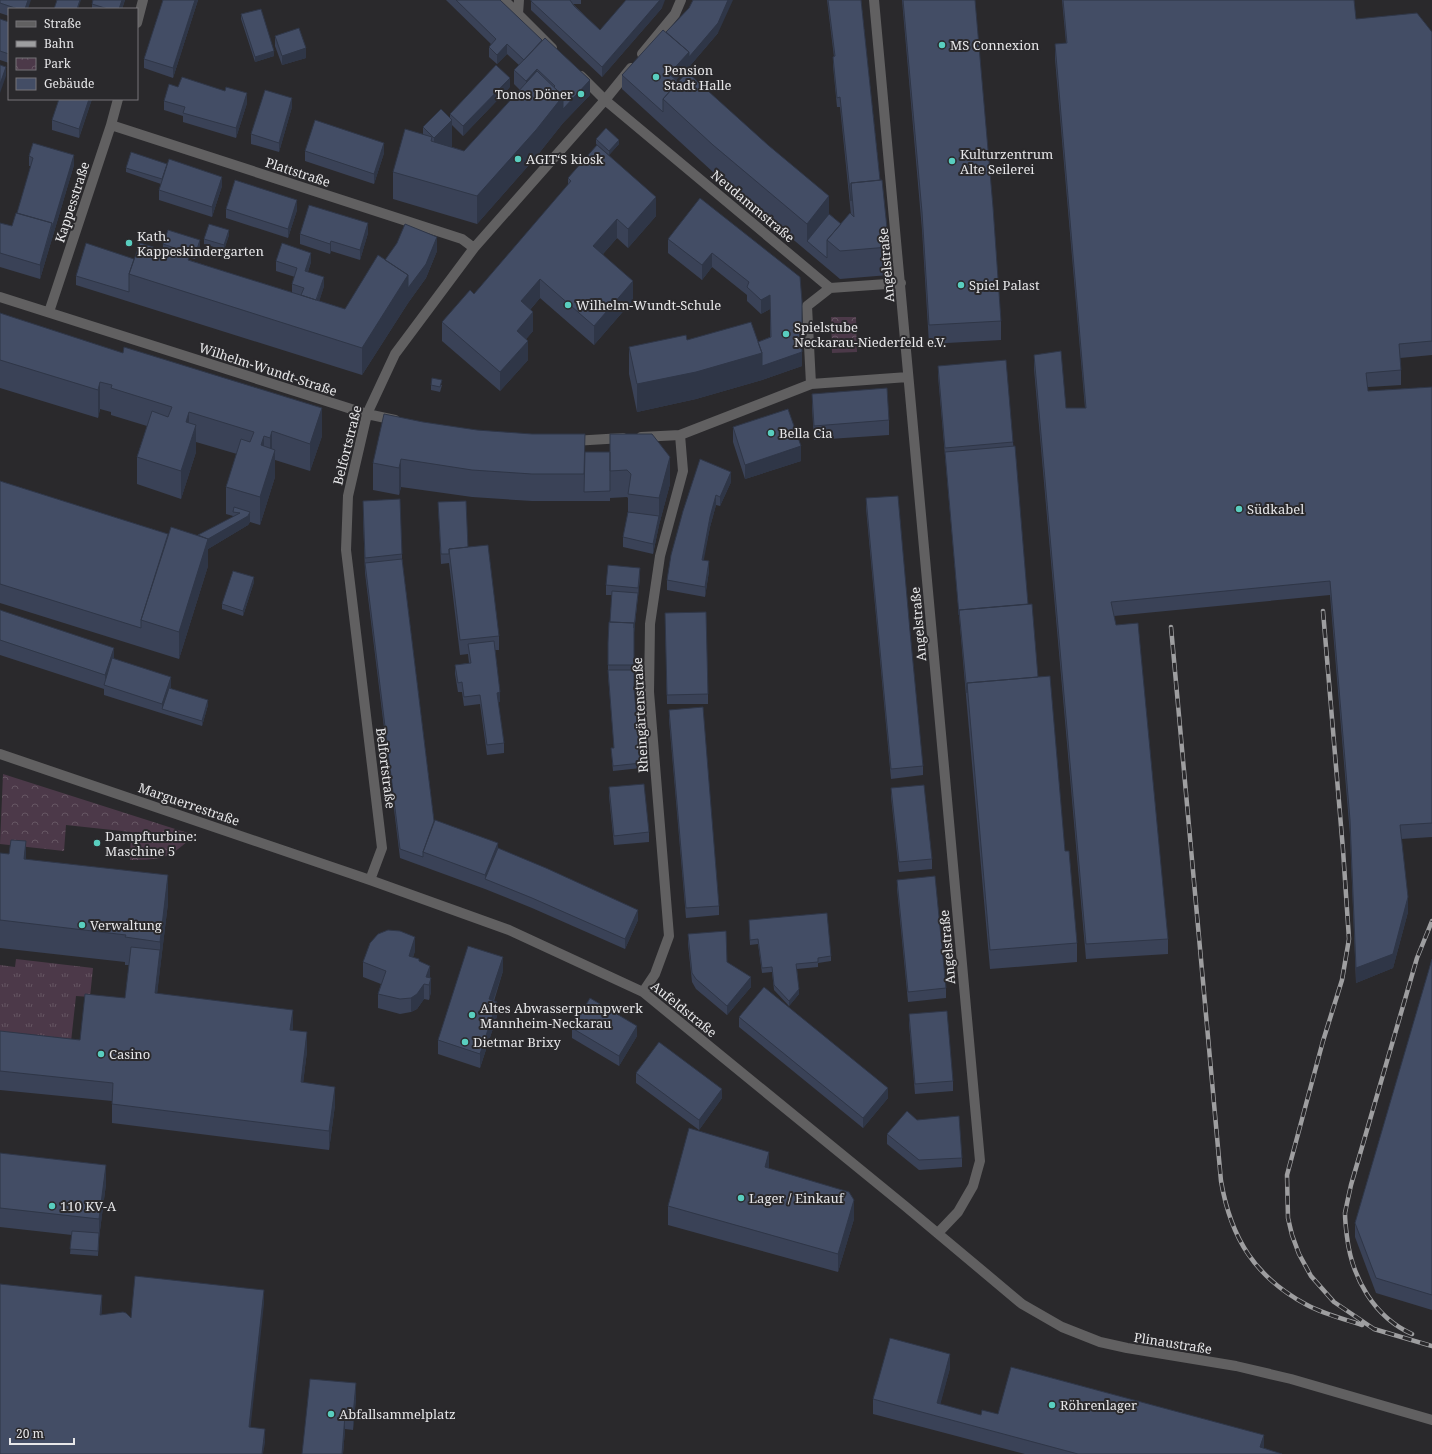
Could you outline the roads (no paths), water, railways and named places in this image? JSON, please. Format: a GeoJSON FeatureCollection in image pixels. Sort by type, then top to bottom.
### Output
{"type":"FeatureCollection","features":[{"type":"Feature","properties":{"kind":"street"},"geometry":{"type":"LineString","coordinates":[[138,19],[143,0]]}},
{"type":"Feature","properties":{"kind":"street"},"geometry":{"type":"LineString","coordinates":[[504,0],[562,57]]}},
{"type":"Feature","properties":{"kind":"street"},"geometry":{"type":"LineString","coordinates":[[518,14],[519,0]]}},
{"type":"Feature","properties":{"kind":"street","name":"Belfortstraße"},"geometry":{"type":"LineString","coordinates":[[370,880],[382,848],[346,550],[348,496],[366,414],[395,354],[474,248],[605,100],[675,14],[681,0]]}},
{"type":"Feature","properties":{"kind":"street","name":"Angelstraße"},"geometry":{"type":"LineString","coordinates":[[874,0],[980,1161],[973,1186],[958,1212],[938,1233]]}},
{"type":"Feature","properties":{"kind":"street","name":"Neudammstraße"},"geometry":{"type":"LineString","coordinates":[[572,68],[605,100],[830,288]]}},
{"type":"Feature","properties":{"kind":"street","name":"Kappesstraße"},"geometry":{"type":"LineString","coordinates":[[49,312],[111,125],[118,100]]}},
{"type":"Feature","properties":{"kind":"street","name":"Plattstraße"},"geometry":{"type":"LineString","coordinates":[[111,125],[462,239],[474,248]]}},
{"type":"Feature","properties":{"kind":"street"},"geometry":{"type":"LineString","coordinates":[[811,384],[807,306],[830,288],[901,284]]}},
{"type":"Feature","properties":{"kind":"street","name":"Wilhelm-Wundt-Straße"},"geometry":{"type":"LineString","coordinates":[[0,296],[366,414],[405,422]]}},
{"type":"Feature","properties":{"kind":"street"},"geometry":{"type":"LineString","coordinates":[[561,442],[680,435],[811,384],[908,377]]}},
{"type":"Feature","properties":{"kind":"street","name":"Rheingärtenstraße"},"geometry":{"type":"LineString","coordinates":[[643,992],[655,974],[669,936],[649,692],[650,624],[660,556],[683,471],[680,435]]}},
{"type":"Feature","properties":{"kind":"street","name":"Marguerrestraße"},"geometry":{"type":"LineString","coordinates":[[0,754],[370,880]]}},
{"type":"Feature","properties":{"kind":"street","name":"Aufeldstraße"},"geometry":{"type":"LineString","coordinates":[[370,880],[509,930],[643,992],[938,1233]]}},
{"type":"Feature","properties":{"kind":"street","name":"Plinaustraße"},"geometry":{"type":"LineString","coordinates":[[938,1233],[1022,1304],[1043,1317],[1079,1335],[1100,1342],[1127,1348],[1222,1364],[1291,1379],[1432,1420]]}},
{"type":"Feature","properties":{"kind":"railway"},"geometry":{"type":"LineString","coordinates":[[1323,611],[1349,939],[1342,980],[1323,1041],[1287,1175],[1288,1218],[1299,1254],[1311,1276],[1334,1302],[1374,1329],[1432,1346]]}},
{"type":"Feature","properties":{"kind":"railway"},"geometry":{"type":"LineString","coordinates":[[1171,627],[1221,1181],[1225,1202],[1231,1221],[1248,1254],[1273,1282],[1307,1305],[1327,1314],[1362,1325]]}},
{"type":"Feature","properties":{"kind":"railway"},"geometry":{"type":"LineString","coordinates":[[1412,1334],[1399,1327],[1387,1317],[1376,1307],[1367,1294],[1354,1267],[1350,1252],[1345,1213],[1351,1185],[1417,958],[1432,921]]}},
{"type":"Feature","properties":{"kind":"place","name":"MS Connexion"},"geometry":{"type":"Point","coordinates":[942,45]}},
{"type":"Feature","properties":{"kind":"place","name":"Pension Stadt Halle"},"geometry":{"type":"Point","coordinates":[656,77]}},
{"type":"Feature","properties":{"kind":"place","name":"Tonos Döner"},"geometry":{"type":"Point","coordinates":[581,94]}},
{"type":"Feature","properties":{"kind":"place","name":"AGIT‘S kiosk"},"geometry":{"type":"Point","coordinates":[518,159]}},
{"type":"Feature","properties":{"kind":"place","name":"Kulturzentrum Alte Seilerei"},"geometry":{"type":"Point","coordinates":[952,161]}},
{"type":"Feature","properties":{"kind":"place","name":"Kath. Kappeskindergarten"},"geometry":{"type":"Point","coordinates":[129,243]}},
{"type":"Feature","properties":{"kind":"place","name":"Spiel Palast"},"geometry":{"type":"Point","coordinates":[961,285]}},
{"type":"Feature","properties":{"kind":"place","name":"Wilhelm-Wundt-Schule"},"geometry":{"type":"Point","coordinates":[568,305]}},
{"type":"Feature","properties":{"kind":"place","name":"Spielstube Neckarau-Niederfeld e.V."},"geometry":{"type":"Point","coordinates":[786,334]}},
{"type":"Feature","properties":{"kind":"place","name":"Bella Cia"},"geometry":{"type":"Point","coordinates":[771,433]}},
{"type":"Feature","properties":{"kind":"place","name":"Südkabel"},"geometry":{"type":"Point","coordinates":[1239,509]}},
{"type":"Feature","properties":{"kind":"place","name":"Dampfturbine: Maschine 5"},"geometry":{"type":"Point","coordinates":[97,843]}},
{"type":"Feature","properties":{"kind":"place","name":"Verwaltung"},"geometry":{"type":"Point","coordinates":[82,925]}},
{"type":"Feature","properties":{"kind":"place","name":"Altes Abwasserpumpwerk Mannheim-Neckarau"},"geometry":{"type":"Point","coordinates":[472,1015]}},
{"type":"Feature","properties":{"kind":"place","name":"Dietmar Brixy"},"geometry":{"type":"Point","coordinates":[465,1042]}},
{"type":"Feature","properties":{"kind":"place","name":"Casino"},"geometry":{"type":"Point","coordinates":[101,1054]}},
{"type":"Feature","properties":{"kind":"place","name":"Lager / Einkauf"},"geometry":{"type":"Point","coordinates":[741,1198]}},
{"type":"Feature","properties":{"kind":"place","name":"110 KV-A"},"geometry":{"type":"Point","coordinates":[52,1206]}},
{"type":"Feature","properties":{"kind":"place","name":"Röhrenlager"},"geometry":{"type":"Point","coordinates":[1052,1405]}},
{"type":"Feature","properties":{"kind":"place","name":"Abfallsammelplatz"},"geometry":{"type":"Point","coordinates":[331,1414]}}]}
